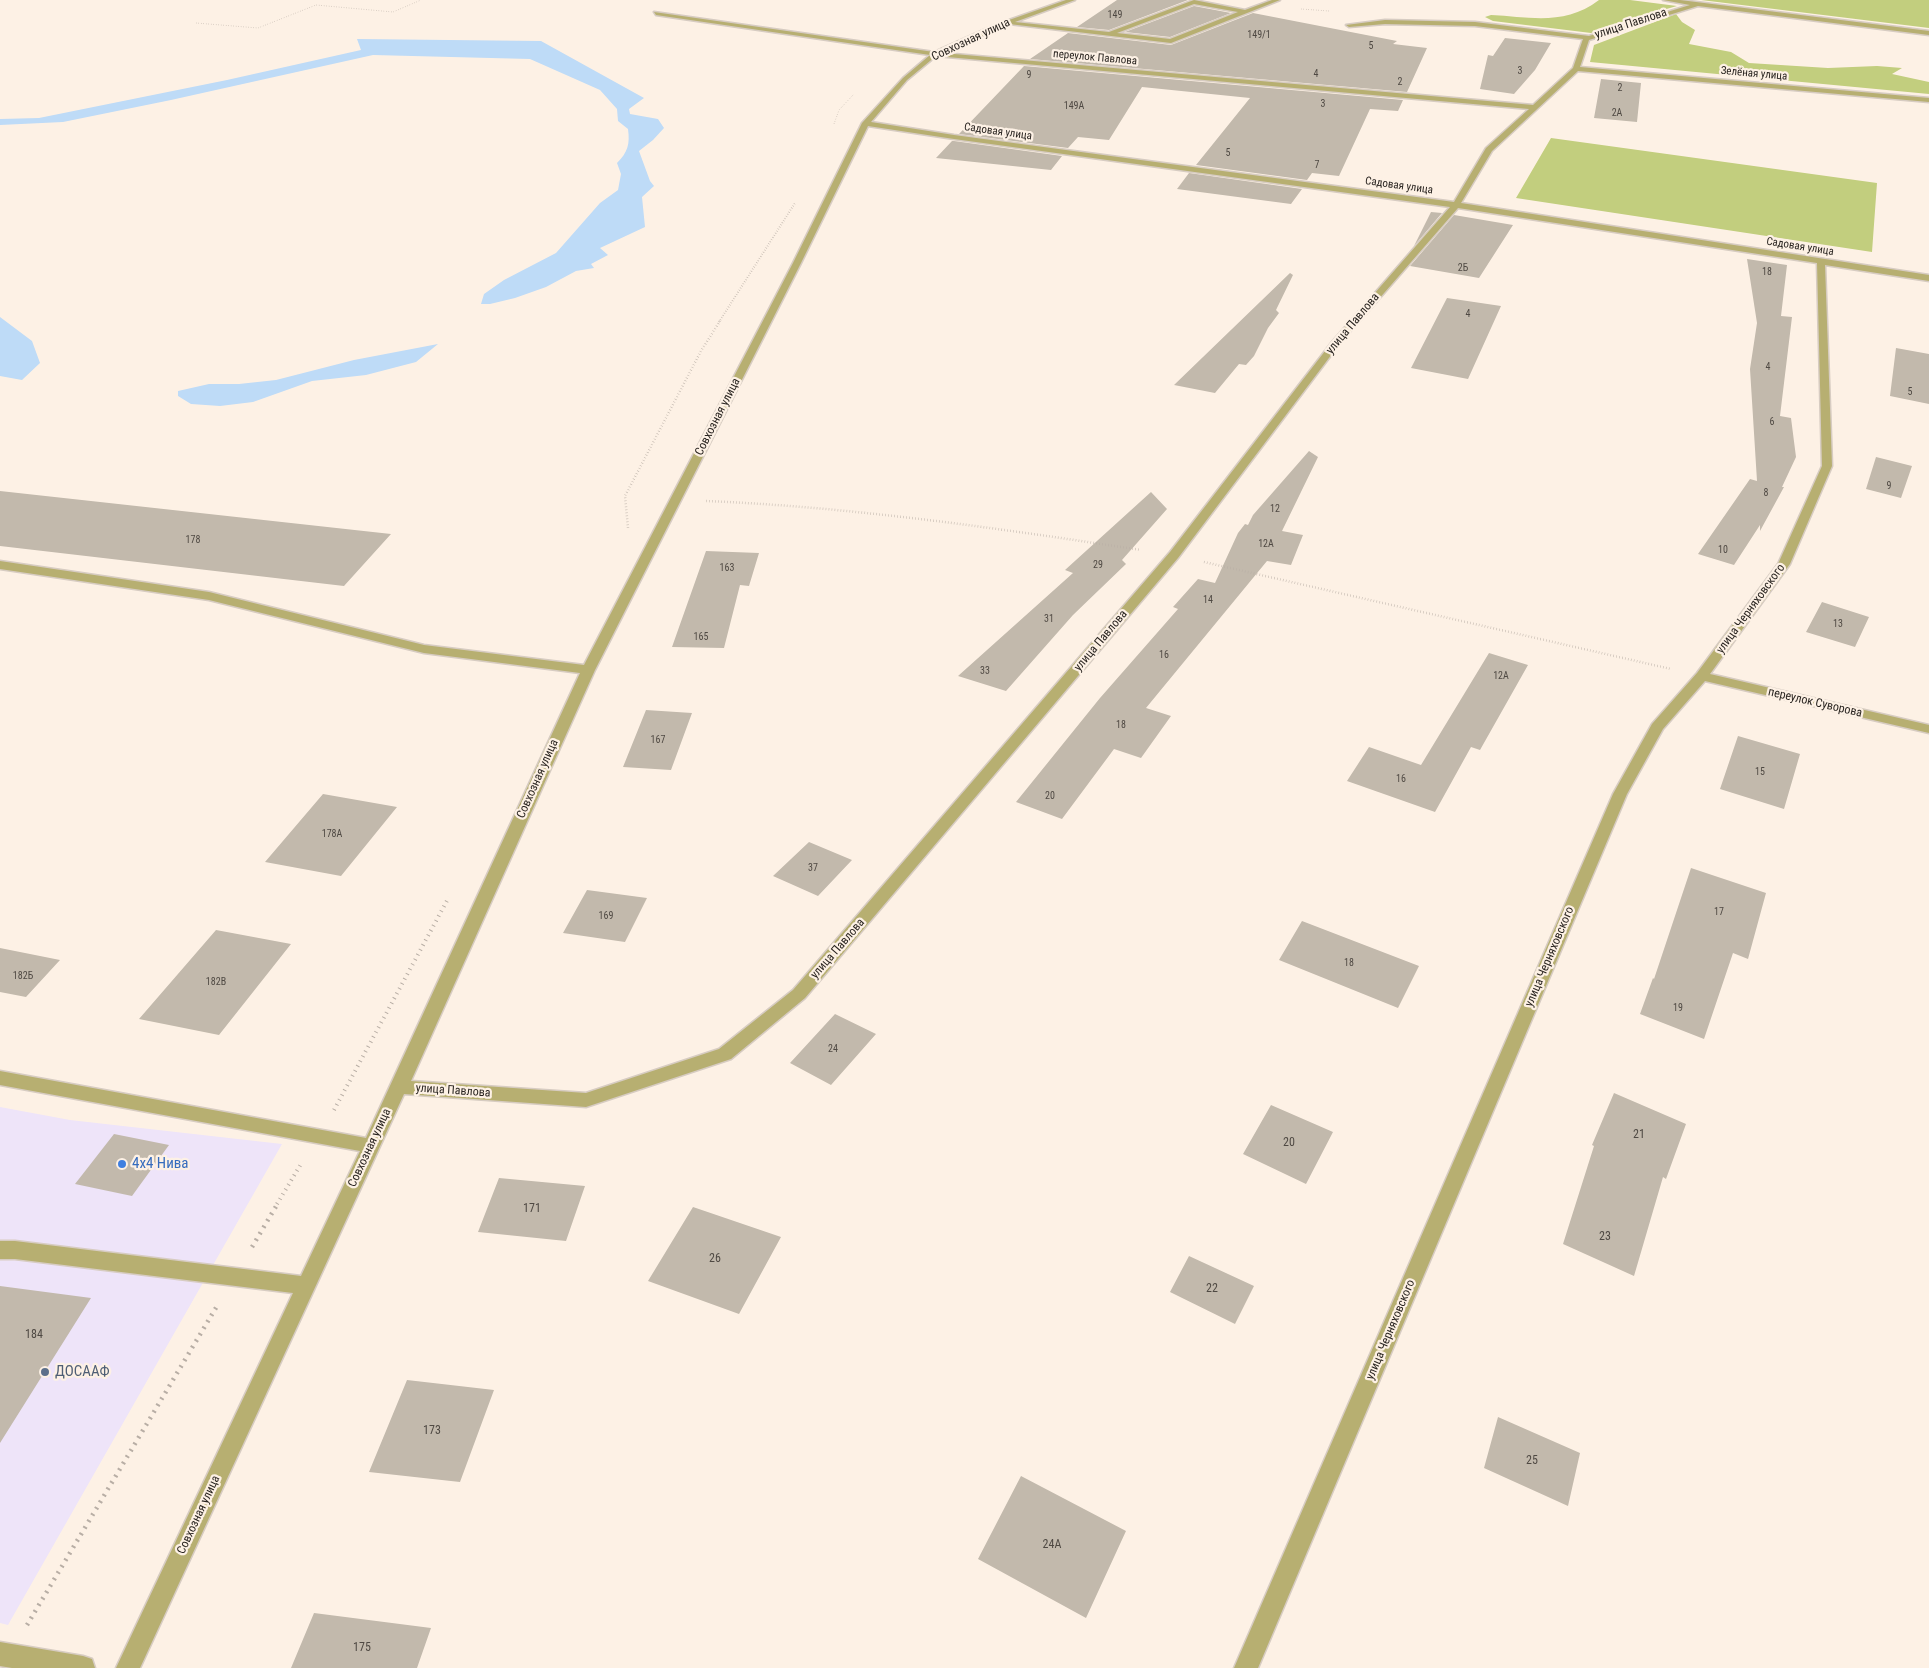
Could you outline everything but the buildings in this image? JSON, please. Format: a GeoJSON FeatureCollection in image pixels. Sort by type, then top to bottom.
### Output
{"type":"FeatureCollection","features":[{"type":"Feature","properties":{"kind":"street","name":"Совхозная улица"},"geometry":{"type":"LineString","coordinates":[[128,1668],[399,1087],[588,670],[792,272],[866,123],[905,79],[935,54],[1006,23],[1072,0]]}},
{"type":"Feature","properties":{"kind":"street"},"geometry":{"type":"LineString","coordinates":[[1006,23],[1170,41],[1277,0]]}},
{"type":"Feature","properties":{"kind":"street"},"geometry":{"type":"LineString","coordinates":[[1666,0],[1929,33]]}},
{"type":"Feature","properties":{"kind":"street"},"geometry":{"type":"LineString","coordinates":[[1107,34],[1194,2],[1245,12]]}},
{"type":"Feature","properties":{"kind":"street","name":"улица Павлова"},"geometry":{"type":"LineString","coordinates":[[399,1087],[586,1100],[725,1054],[799,994],[1174,555],[1335,344],[1456,205],[1488,150],[1576,69],[1586,39],[1698,4]]}},
{"type":"Feature","properties":{"kind":"street","name":"переулок Павлова"},"geometry":{"type":"LineString","coordinates":[[656,13],[935,54],[1534,107]]}},
{"type":"Feature","properties":{"kind":"street"},"geometry":{"type":"LineString","coordinates":[[1350,25],[1384,22],[1475,24],[1589,38]]}},
{"type":"Feature","properties":{"kind":"street","name":"Зелёная улица"},"geometry":{"type":"LineString","coordinates":[[1576,69],[1929,100]]}},
{"type":"Feature","properties":{"kind":"street","name":"Садовая улица"},"geometry":{"type":"LineString","coordinates":[[866,123],[974,140],[1456,205],[1929,278]]}},
{"type":"Feature","properties":{"kind":"street","name":"улица Черняховского"},"geometry":{"type":"LineString","coordinates":[[1246,1668],[1620,794],[1657,727],[1702,676],[1784,564],[1828,466],[1821,262]]}},
{"type":"Feature","properties":{"kind":"street"},"geometry":{"type":"LineString","coordinates":[[0,565],[209,596],[424,649],[588,670]]}},
{"type":"Feature","properties":{"kind":"street","name":"переулок Суворова"},"geometry":{"type":"LineString","coordinates":[[1702,676],[1929,729]]}},
{"type":"Feature","properties":{"kind":"street"},"geometry":{"type":"LineString","coordinates":[[0,1078],[371,1146]]}},
{"type":"Feature","properties":{"kind":"street"},"geometry":{"type":"LineString","coordinates":[[0,1250],[15,1250],[306,1286]]}},
{"type":"Feature","properties":{"kind":"street"},"geometry":{"type":"LineString","coordinates":[[4,1655],[83,1668]]}},
{"type":"Feature","properties":{"kind":"path"},"geometry":{"type":"LineString","coordinates":[[196,23],[258,28],[316,5],[393,12],[421,0]]}},
{"type":"Feature","properties":{"kind":"path"},"geometry":{"type":"LineString","coordinates":[[831,131],[840,110],[855,93]]}},
{"type":"Feature","properties":{"kind":"path"},"geometry":{"type":"LineString","coordinates":[[629,534],[625,496],[701,351],[798,198]]}},
{"type":"Feature","properties":{"kind":"path"},"geometry":{"type":"LineString","coordinates":[[4,1655],[345,1091],[454,889]]}},
{"type":"Feature","properties":{"kind":"shaded area"},"geometry":{"type":"Polygon","coordinates":[[[0,1107],[70,1120],[282,1144],[8,1625],[0,1623],[0,1107]]]}},
{"type":"Feature","properties":{"kind":"green space"},"geometry":{"type":"Polygon","coordinates":[[[1599,0],[1630,0],[1677,6],[1624,21],[1591,33],[1493,21],[1485,17],[1491,15],[1534,18],[1560,17],[1573,14],[1599,0]]]}},
{"type":"Feature","properties":{"kind":"green space"},"geometry":{"type":"Polygon","coordinates":[[[1701,0],[1929,0],[1929,28],[1701,0]]]}},
{"type":"Feature","properties":{"kind":"green space"},"geometry":{"type":"Polygon","coordinates":[[[1676,14],[1682,22],[1695,30],[1689,44],[1731,52],[1749,63],[1828,68],[1877,66],[1902,68],[1892,74],[1929,82],[1929,94],[1590,62],[1594,45],[1676,14]]]}},
{"type":"Feature","properties":{"kind":"green space"},"geometry":{"type":"Polygon","coordinates":[[[1551,138],[1877,183],[1872,252],[1516,198],[1551,138]]]}},
{"type":"Feature","properties":{"kind":"water"},"geometry":{"type":"Polygon","coordinates":[[[357,39],[541,41],[644,98],[629,109],[630,114],[658,119],[664,128],[639,151],[650,181],[654,186],[642,197],[645,227],[600,248],[608,255],[591,264],[594,268],[576,271],[546,287],[515,298],[490,304],[481,304],[484,294],[504,280],[556,253],[600,203],[618,190],[621,174],[617,163],[626,151],[629,139],[628,129],[618,121],[617,109],[600,90],[530,59],[373,55],[63,122],[0,125],[0,119],[39,118],[227,80],[361,50],[357,39]]]}},
{"type":"Feature","properties":{"kind":"water"},"geometry":{"type":"Polygon","coordinates":[[[0,317],[32,341],[40,363],[22,380],[0,376],[0,317]]]}},
{"type":"Feature","properties":{"kind":"water"},"geometry":{"type":"Polygon","coordinates":[[[438,344],[416,362],[366,375],[312,381],[253,402],[220,406],[191,404],[178,396],[178,391],[209,384],[239,384],[276,380],[354,360],[438,344]]]}},
{"type":"Feature","properties":{"kind":"place","name":"4x4 Нива"},"geometry":{"type":"Point","coordinates":[122,1164]}},
{"type":"Feature","properties":{"kind":"place","name":"ДОСААФ"},"geometry":{"type":"Point","coordinates":[45,1372]}}]}
